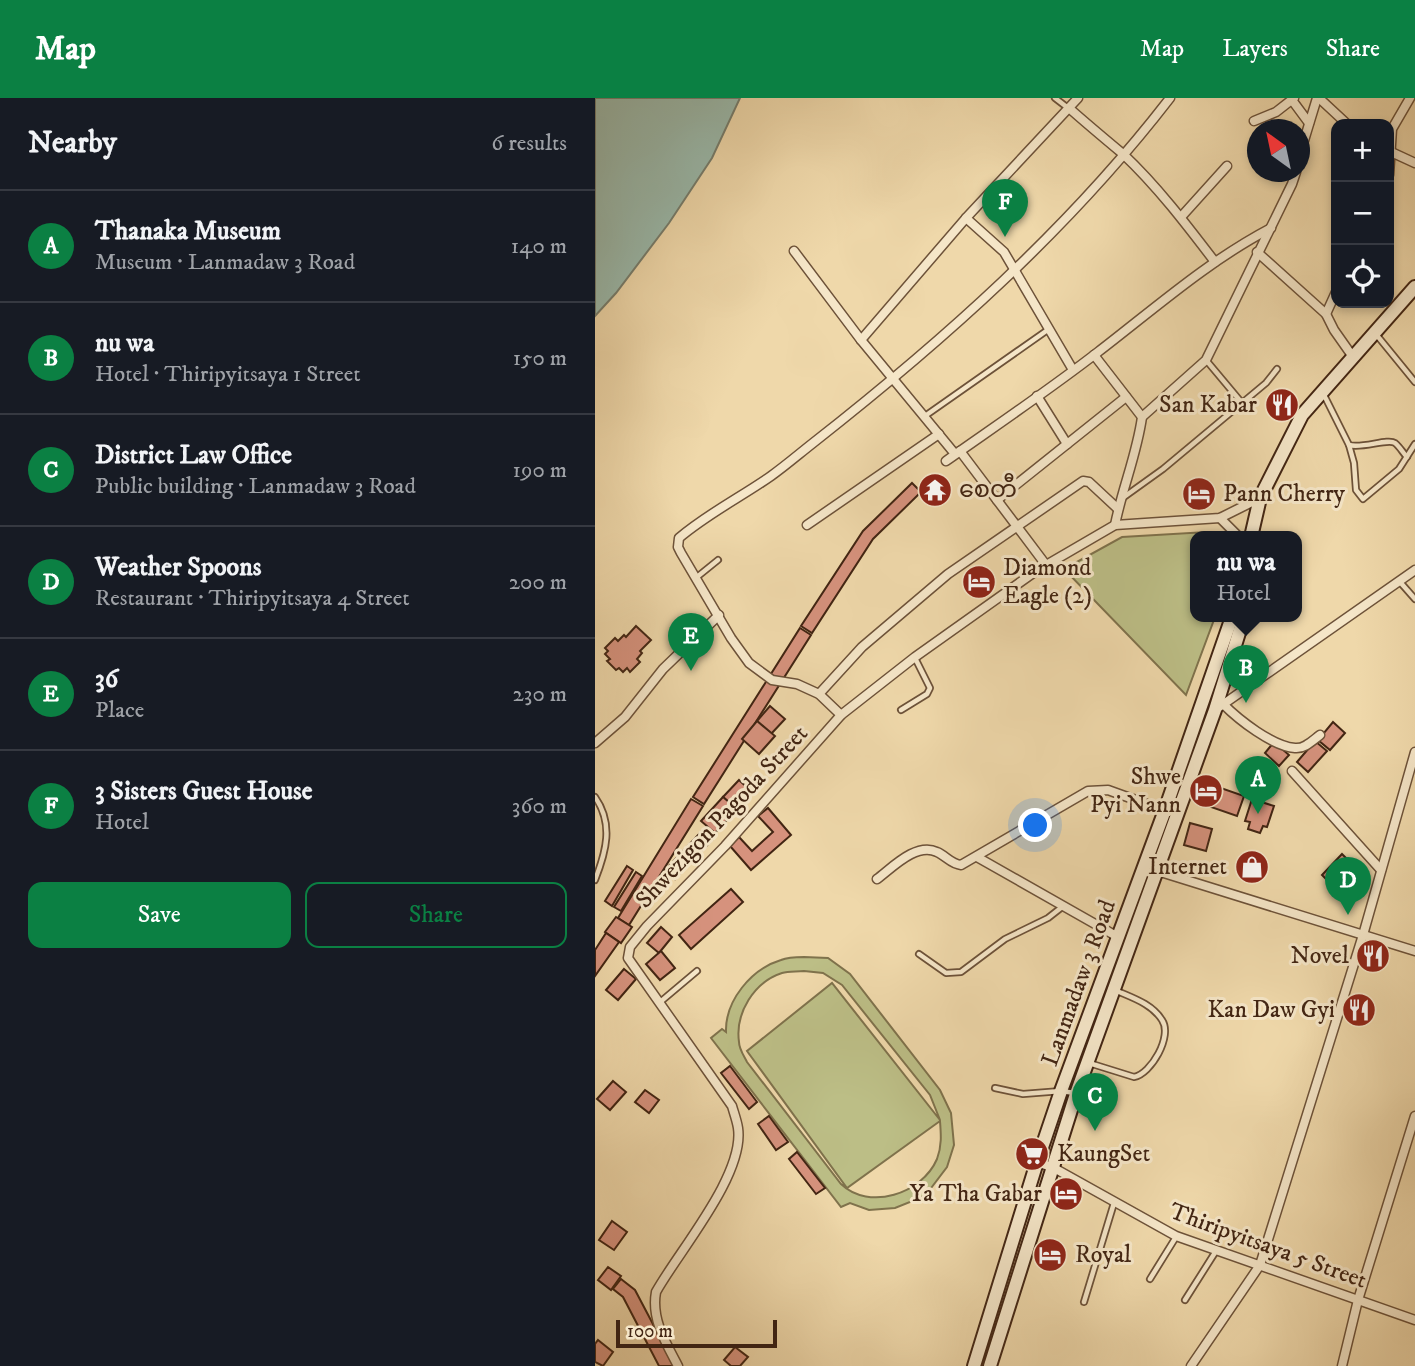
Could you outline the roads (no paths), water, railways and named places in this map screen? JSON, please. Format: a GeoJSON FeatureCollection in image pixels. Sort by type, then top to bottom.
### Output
{"type":"FeatureCollection","features":[{"type":"Feature","properties":{"kind":"main road"},"geometry":{"type":"LineString","coordinates":[[1252,531],[1260,498],[1302,415],[1415,287]]}},
{"type":"Feature","properties":{"kind":"main road","name":"Lanmadaw 3 Road"},"geometry":{"type":"LineString","coordinates":[[974,1366],[1061,1091],[1145,867],[1230,622]]}},
{"type":"Feature","properties":{"kind":"main road","name":"Lanmadaw 3 Road"},"geometry":{"type":"LineString","coordinates":[[990,1366],[1076,1094],[1219,707],[1242,622]]}},
{"type":"Feature","properties":{"kind":"street"},"geometry":{"type":"LineString","coordinates":[[861,340],[966,218],[1078,98]]}},
{"type":"Feature","properties":{"kind":"street"},"geometry":{"type":"LineString","coordinates":[[841,715],[819,694],[797,684],[772,680],[749,663],[678,547],[679,538],[705,518],[773,475],[894,379],[1056,230],[1124,156],[1170,98]]}},
{"type":"Feature","properties":{"kind":"street"},"geometry":{"type":"LineString","coordinates":[[1310,120],[1318,98],[1341,119]]}},
{"type":"Feature","properties":{"kind":"street"},"geometry":{"type":"LineString","coordinates":[[1394,126],[1410,98]]}},
{"type":"Feature","properties":{"kind":"street"},"geometry":{"type":"LineString","coordinates":[[1259,119],[1276,112],[1293,99],[1306,119]]}},
{"type":"Feature","properties":{"kind":"street"},"geometry":{"type":"LineString","coordinates":[[1069,108],[1124,156],[1181,217],[1215,262]]}},
{"type":"Feature","properties":{"kind":"street"},"geometry":{"type":"LineString","coordinates":[[1394,154],[1415,163]]}},
{"type":"Feature","properties":{"kind":"street"},"geometry":{"type":"LineString","coordinates":[[1181,217],[1227,166]]}},
{"type":"Feature","properties":{"kind":"street"},"geometry":{"type":"LineString","coordinates":[[1115,525],[1142,417],[1206,360],[1293,182]]}},
{"type":"Feature","properties":{"kind":"street"},"geometry":{"type":"LineString","coordinates":[[966,218],[1004,252],[1073,370]]}},
{"type":"Feature","properties":{"kind":"street"},"geometry":{"type":"LineString","coordinates":[[946,461],[1094,355],[1241,243],[1271,228]]}},
{"type":"Feature","properties":{"kind":"street"},"geometry":{"type":"LineString","coordinates":[[794,251],[861,340],[997,500],[1046,565]]}},
{"type":"Feature","properties":{"kind":"street"},"geometry":{"type":"LineString","coordinates":[[1257,253],[1326,314],[1353,357]]}},
{"type":"Feature","properties":{"kind":"street"},"geometry":{"type":"LineString","coordinates":[[1326,314],[1331,303]]}},
{"type":"Feature","properties":{"kind":"street"},"geometry":{"type":"LineString","coordinates":[[1094,355],[1142,417]]}},
{"type":"Feature","properties":{"kind":"street"},"geometry":{"type":"LineString","coordinates":[[1037,396],[1067,444]]}},
{"type":"Feature","properties":{"kind":"street"},"geometry":{"type":"LineString","coordinates":[[997,500],[1126,397]]}},
{"type":"Feature","properties":{"kind":"street"},"geometry":{"type":"LineString","coordinates":[[807,526],[939,434]]}},
{"type":"Feature","properties":{"kind":"street"},"geometry":{"type":"LineString","coordinates":[[819,694],[862,647],[947,574],[1083,481],[1089,482],[1118,509]]}},
{"type":"Feature","properties":{"kind":"street","name":"Shwezigon Pagoda Street"},"geometry":{"type":"LineString","coordinates":[[678,1366],[657,1319],[653,1305],[656,1292],[718,1198],[735,1156],[739,1130],[732,1106],[628,958],[630,947],[725,846],[841,715],[915,657],[1046,565],[1115,525],[1220,518],[1260,498]]}},
{"type":"Feature","properties":{"kind":"street"},"geometry":{"type":"LineString","coordinates":[[1220,518],[1233,531]]}},
{"type":"Feature","properties":{"kind":"street"},"geometry":{"type":"LineString","coordinates":[[1320,735],[1306,745],[1295,748],[1245,724],[1219,707],[1415,570]]}},
{"type":"Feature","properties":{"kind":"street"},"geometry":{"type":"LineString","coordinates":[[595,743],[625,717],[663,669],[719,614]]}},
{"type":"Feature","properties":{"kind":"street"},"geometry":{"type":"LineString","coordinates":[[1191,1366],[1260,1265],[1363,935],[1415,752]]}},
{"type":"Feature","properties":{"kind":"street"},"geometry":{"type":"LineString","coordinates":[[1293,771],[1381,870]]}},
{"type":"Feature","properties":{"kind":"street"},"geometry":{"type":"LineString","coordinates":[[877,879],[920,850],[938,852],[954,864],[961,864],[1089,791],[1108,790],[1178,814]]}},
{"type":"Feature","properties":{"kind":"street"},"geometry":{"type":"LineString","coordinates":[[977,857],[1118,937]]}},
{"type":"Feature","properties":{"kind":"street"},"geometry":{"type":"LineString","coordinates":[[1145,867],[1415,951]]}},
{"type":"Feature","properties":{"kind":"street"},"geometry":{"type":"LineString","coordinates":[[1342,1366],[1359,1300],[1415,1116]]}},
{"type":"Feature","properties":{"kind":"street","name":"Thiripyitsaya 5 Street"},"geometry":{"type":"LineString","coordinates":[[1037,1162],[1054,1168],[1176,1236],[1415,1321]]}},
{"type":"Feature","properties":{"kind":"lane"},"geometry":{"type":"LineString","coordinates":[[1055,98],[1069,108]]}},
{"type":"Feature","properties":{"kind":"lane"},"geometry":{"type":"LineString","coordinates":[[925,416],[1049,329]]}},
{"type":"Feature","properties":{"kind":"lane"},"geometry":{"type":"LineString","coordinates":[[1374,333],[1415,382]]}},
{"type":"Feature","properties":{"kind":"lane"},"geometry":{"type":"LineString","coordinates":[[1206,360],[1242,403]]}},
{"type":"Feature","properties":{"kind":"lane"},"geometry":{"type":"LineString","coordinates":[[1120,499],[1163,469],[1266,383],[1277,369]]}},
{"type":"Feature","properties":{"kind":"lane"},"geometry":{"type":"LineString","coordinates":[[1322,392],[1349,445],[1354,463],[1356,490],[1363,499],[1399,469],[1415,444]]}},
{"type":"Feature","properties":{"kind":"lane"},"geometry":{"type":"LineString","coordinates":[[1349,445],[1357,448],[1389,440],[1407,457]]}},
{"type":"Feature","properties":{"kind":"lane"},"geometry":{"type":"LineString","coordinates":[[697,578],[718,560]]}},
{"type":"Feature","properties":{"kind":"lane"},"geometry":{"type":"LineString","coordinates":[[1400,582],[1415,599]]}},
{"type":"Feature","properties":{"kind":"lane"},"geometry":{"type":"LineString","coordinates":[[901,710],[927,694],[930,688],[915,657]]}},
{"type":"Feature","properties":{"kind":"lane"},"geometry":{"type":"LineString","coordinates":[[595,797],[602,807],[608,831],[604,858],[595,880]]}},
{"type":"Feature","properties":{"kind":"lane"},"geometry":{"type":"LineString","coordinates":[[919,954],[946,973],[961,972],[1005,939],[1048,918],[1063,906]]}},
{"type":"Feature","properties":{"kind":"lane"},"geometry":{"type":"LineString","coordinates":[[658,1004],[697,971]]}},
{"type":"Feature","properties":{"kind":"lane"},"geometry":{"type":"LineString","coordinates":[[1088,1062],[1133,1077],[1141,1076],[1152,1066],[1162,1044],[1165,1028],[1163,1021],[1145,1003],[1114,990]]}},
{"type":"Feature","properties":{"kind":"lane"},"geometry":{"type":"LineString","coordinates":[[995,1088],[1023,1094],[1061,1091],[1076,1094]]}},
{"type":"Feature","properties":{"kind":"lane"},"geometry":{"type":"LineString","coordinates":[[1084,1302],[1114,1202]]}},
{"type":"Feature","properties":{"kind":"lane"},"geometry":{"type":"LineString","coordinates":[[1150,1279],[1176,1236]]}},
{"type":"Feature","properties":{"kind":"lane"},"geometry":{"type":"LineString","coordinates":[[1185,1300],[1216,1250]]}},
{"type":"Feature","properties":{"kind":"place","name":"3 Sisters Guest House"},"geometry":{"type":"Point","coordinates":[1005,237]}},
{"type":"Feature","properties":{"kind":"place","name":"San Kabar"},"geometry":{"type":"Point","coordinates":[1282,405]}},
{"type":"Feature","properties":{"kind":"place","name":"စေတီ"},"geometry":{"type":"Point","coordinates":[935,490]}},
{"type":"Feature","properties":{"kind":"place","name":"Pann Cherry"},"geometry":{"type":"Point","coordinates":[1199,494]}},
{"type":"Feature","properties":{"kind":"place","name":"Diamond Eagle (2)"},"geometry":{"type":"Point","coordinates":[979,582]}},
{"type":"Feature","properties":{"kind":"place","name":"36"},"geometry":{"type":"Point","coordinates":[691,671]}},
{"type":"Feature","properties":{"kind":"place","name":"nu wa"},"geometry":{"type":"Point","coordinates":[1246,703]}},
{"type":"Feature","properties":{"kind":"place","name":"Shwe Pyi Nann"},"geometry":{"type":"Point","coordinates":[1206,791]}},
{"type":"Feature","properties":{"kind":"place","name":"Thanaka Museum"},"geometry":{"type":"Point","coordinates":[1258,814]}},
{"type":"Feature","properties":{"kind":"place","name":"Internet"},"geometry":{"type":"Point","coordinates":[1252,867]}},
{"type":"Feature","properties":{"kind":"place","name":"Weather Spoons"},"geometry":{"type":"Point","coordinates":[1348,915]}},
{"type":"Feature","properties":{"kind":"place","name":"Novel"},"geometry":{"type":"Point","coordinates":[1373,956]}},
{"type":"Feature","properties":{"kind":"place","name":"Kan Daw Gyi"},"geometry":{"type":"Point","coordinates":[1359,1010]}},
{"type":"Feature","properties":{"kind":"place","name":"District Law Office"},"geometry":{"type":"Point","coordinates":[1095,1131]}},
{"type":"Feature","properties":{"kind":"place","name":"KaungSet"},"geometry":{"type":"Point","coordinates":[1032,1154]}},
{"type":"Feature","properties":{"kind":"place","name":"Ya Tha Gabar"},"geometry":{"type":"Point","coordinates":[1066,1194]}},
{"type":"Feature","properties":{"kind":"place","name":"Royal"},"geometry":{"type":"Point","coordinates":[1050,1255]}}]}
